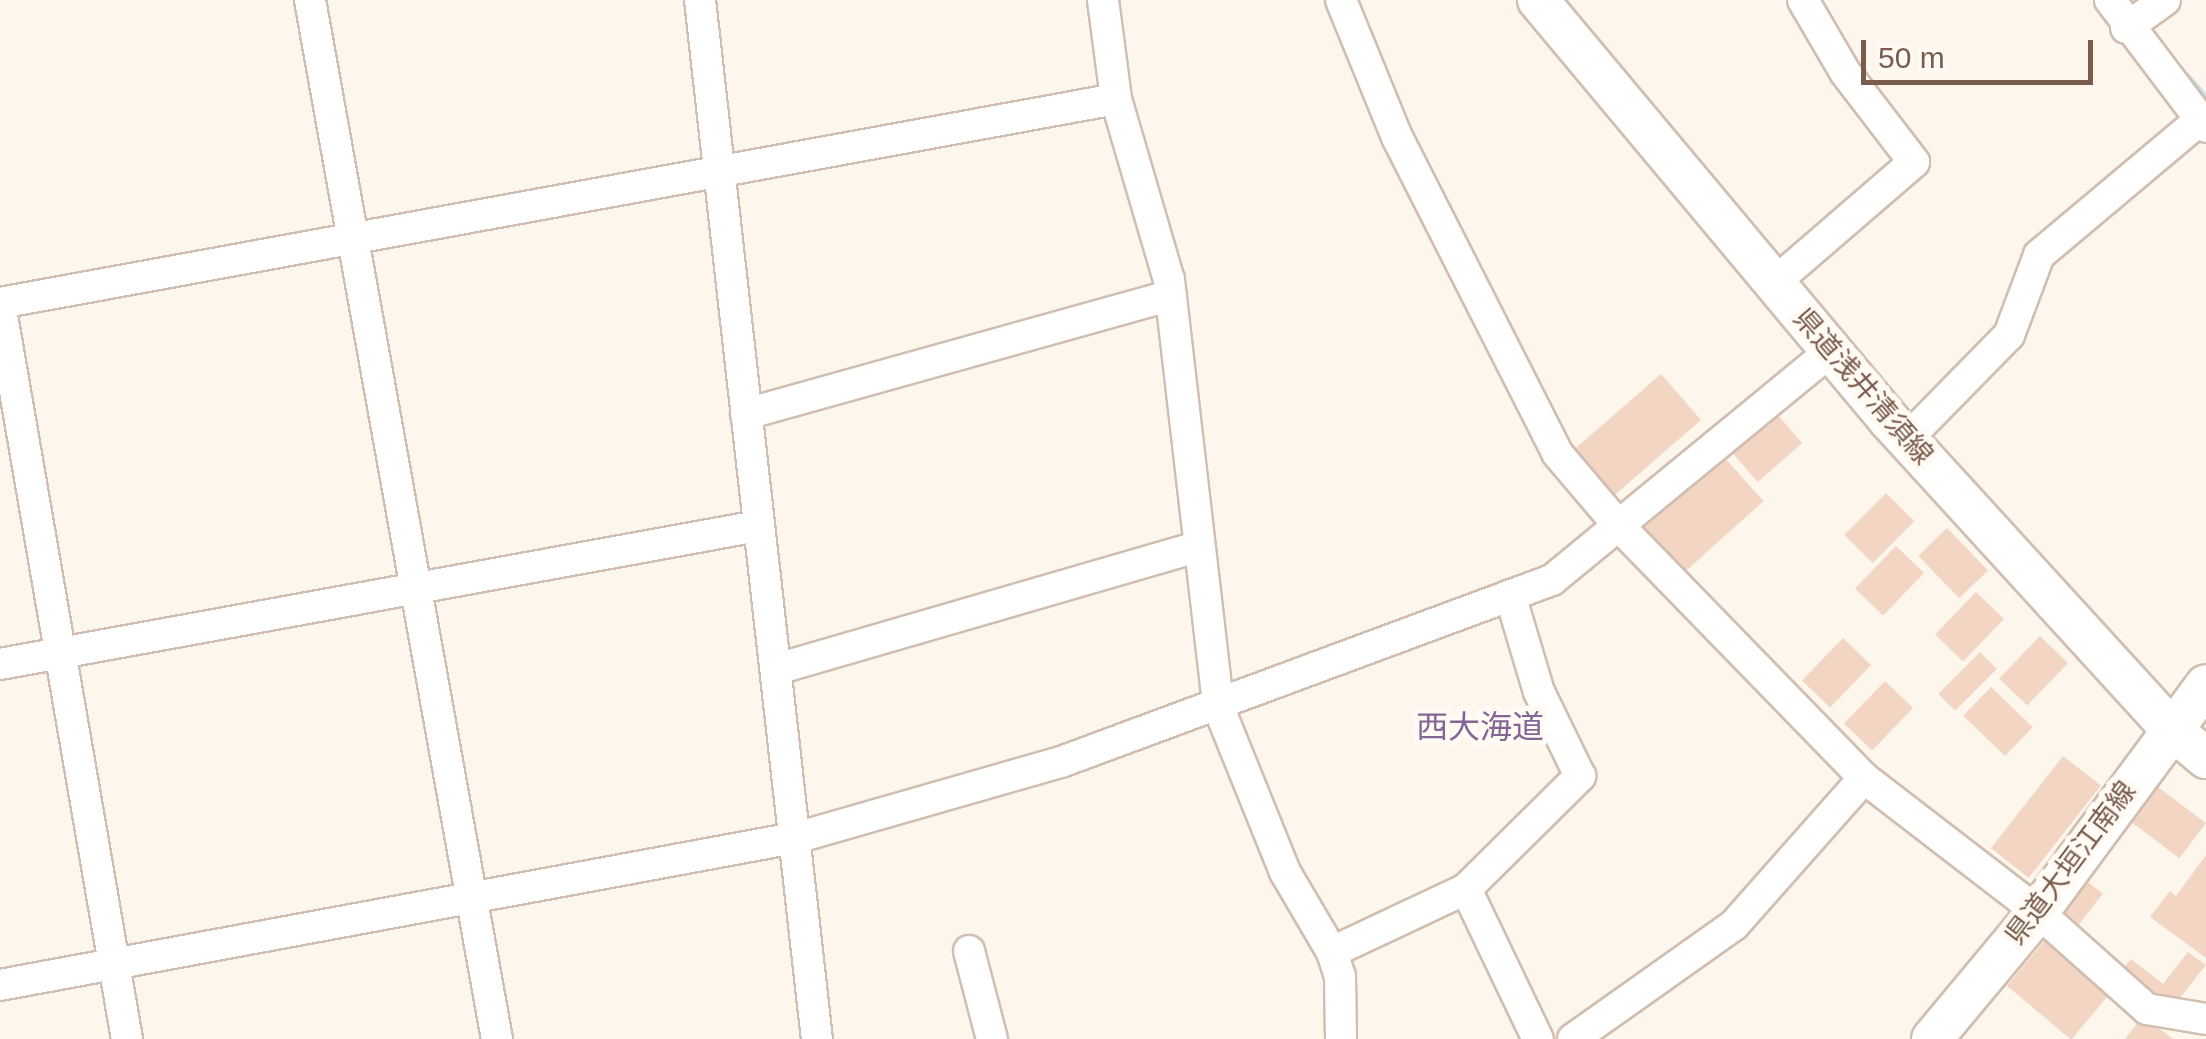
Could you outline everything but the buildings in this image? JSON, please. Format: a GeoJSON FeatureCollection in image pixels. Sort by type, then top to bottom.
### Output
{"type":"FeatureCollection","features":[{"type":"Feature","properties":{"kind":"main road","name":"県道浅井清須線"},"geometry":{"type":"LineString","coordinates":[[1538,0],[1907,440],[2170,728],[2206,758]]}},
{"type":"Feature","properties":{"kind":"main road","name":"県道大垣江南線"},"geometry":{"type":"LineString","coordinates":[[1932,1039],[2038,912],[2170,728],[2206,685]]}},
{"type":"Feature","properties":{"kind":"street"},"geometry":{"type":"LineString","coordinates":[[310,0],[497,1039]]}},
{"type":"Feature","properties":{"kind":"street"},"geometry":{"type":"LineString","coordinates":[[700,0],[758,526],[799,837],[817,1039]]}},
{"type":"Feature","properties":{"kind":"street"},"geometry":{"type":"LineString","coordinates":[[1103,0],[1116,99],[1171,295],[1218,706],[1285,872],[1332,952],[1340,976],[1341,1039]]}},
{"type":"Feature","properties":{"kind":"street"},"geometry":{"type":"LineString","coordinates":[[1341,0],[1396,138],[1557,453],[1619,526],[1864,778],[2038,912],[2147,1008],[2206,1019]]}},
{"type":"Feature","properties":{"kind":"street"},"geometry":{"type":"LineString","coordinates":[[1774,283],[1914,162],[1845,72],[1803,0]]}},
{"type":"Feature","properties":{"kind":"street"},"geometry":{"type":"LineString","coordinates":[[1907,440],[2009,335],[2039,255],[2203,124],[2126,28],[2110,0]]}},
{"type":"Feature","properties":{"kind":"street"},"geometry":{"type":"LineString","coordinates":[[2126,28],[2165,0]]}},
{"type":"Feature","properties":{"kind":"street"},"geometry":{"type":"LineString","coordinates":[[127,1039],[0,303],[1116,99]]}},
{"type":"Feature","properties":{"kind":"street"},"geometry":{"type":"LineString","coordinates":[[746,414],[1171,295]]}},
{"type":"Feature","properties":{"kind":"street"},"geometry":{"type":"LineString","coordinates":[[0,985],[471,894],[799,837],[1061,762],[1552,580],[1831,351]]}},
{"type":"Feature","properties":{"kind":"street"},"geometry":{"type":"LineString","coordinates":[[0,664],[758,526]]}},
{"type":"Feature","properties":{"kind":"street"},"geometry":{"type":"LineString","coordinates":[[777,670],[1198,547]]}},
{"type":"Feature","properties":{"kind":"street"},"geometry":{"type":"LineString","coordinates":[[1332,952],[1466,889],[1580,776],[1540,692],[1510,595]]}},
{"type":"Feature","properties":{"kind":"street"},"geometry":{"type":"LineString","coordinates":[[1572,1039],[1734,925],[1864,778]]}},
{"type":"Feature","properties":{"kind":"street"},"geometry":{"type":"LineString","coordinates":[[1466,889],[1538,1039]]}},
{"type":"Feature","properties":{"kind":"street"},"geometry":{"type":"LineString","coordinates":[[969,950],[992,1039]]}},
{"type":"Feature","properties":{"kind":"waterway"},"geometry":{"type":"LineString","coordinates":[[2185,76],[2206,100]]}},
{"type":"Feature","properties":{"kind":"district","name":"西大海道"},"geometry":{"type":"Point","coordinates":[1480,727]}}]}
